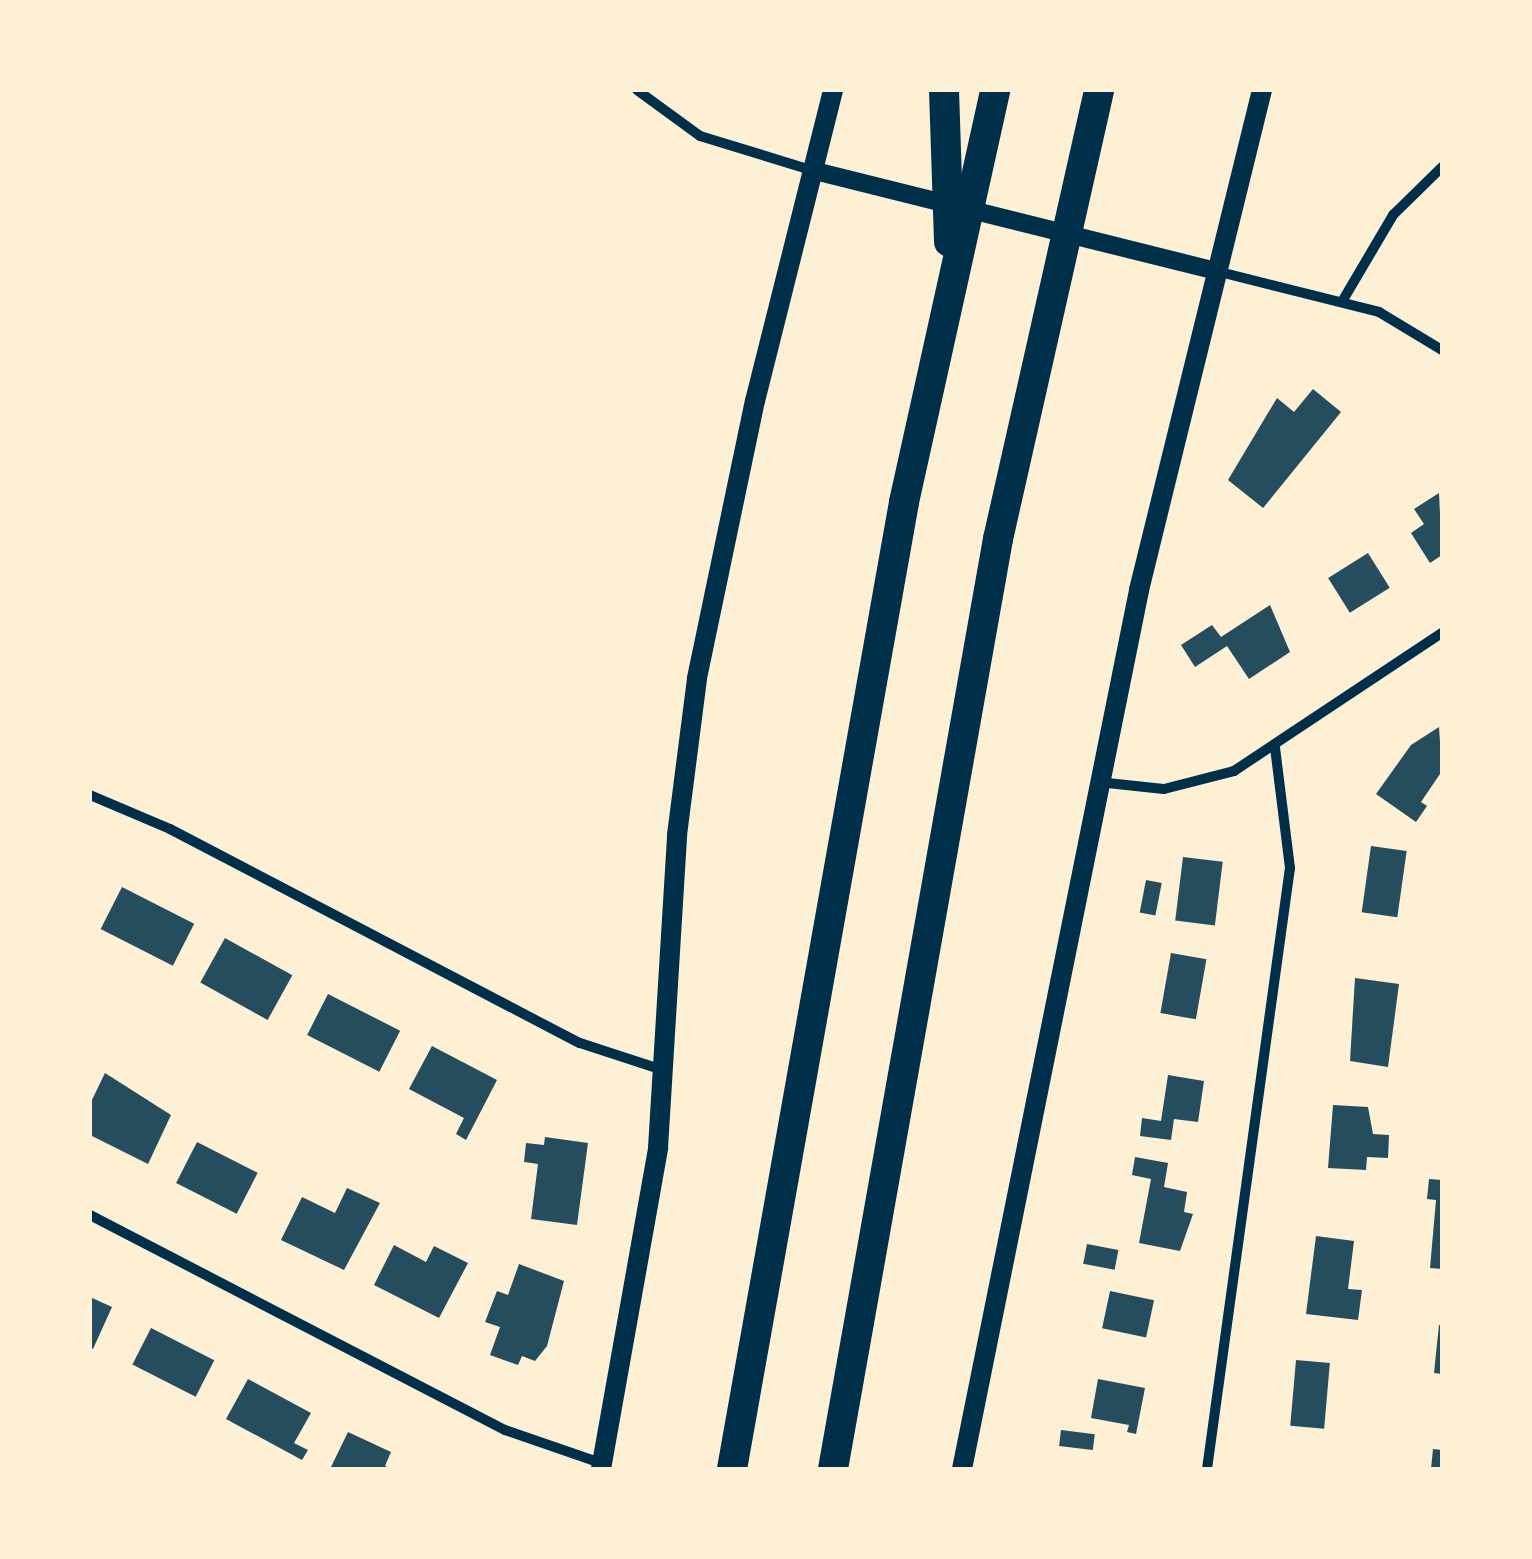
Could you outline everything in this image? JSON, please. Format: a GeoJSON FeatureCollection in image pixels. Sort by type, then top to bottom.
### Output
{"type":"FeatureCollection","features":[{"type":"Feature","properties":{"kind":"highway"},"geometry":{"type":"LineString","coordinates":[[944,90],[951,278]]}},
{"type":"Feature","properties":{"kind":"highway"},"geometry":{"type":"LineString","coordinates":[[732,1469],[884,610],[951,278],[995,90]]}},
{"type":"Feature","properties":{"kind":"highway"},"geometry":{"type":"LineString","coordinates":[[832,1469],[981,628],[1049,301],[1099,90]]}},
{"type":"Feature","properties":{"kind":"main road"},"geometry":{"type":"LineString","coordinates":[[602,1466],[652,1190],[664,1070],[678,835],[696,678],[811,170],[833,90]]}},
{"type":"Feature","properties":{"kind":"main road"},"geometry":{"type":"LineString","coordinates":[[962,1469],[1098,782],[1262,90]]}},
{"type":"Feature","properties":{"kind":"street"},"geometry":{"type":"LineString","coordinates":[[637,90],[700,136],[811,170],[1343,300],[1393,317],[1442,350]]}},
{"type":"Feature","properties":{"kind":"street"},"geometry":{"type":"LineString","coordinates":[[1343,300],[1393,216],[1442,167]]}},
{"type":"Feature","properties":{"kind":"street"},"geometry":{"type":"LineString","coordinates":[[1098,782],[1183,786],[1234,771],[1276,748],[1442,634]]}},
{"type":"Feature","properties":{"kind":"street"},"geometry":{"type":"LineString","coordinates":[[1207,1469],[1290,868],[1276,748]]}},
{"type":"Feature","properties":{"kind":"street"},"geometry":{"type":"LineString","coordinates":[[90,795],[170,829],[580,1043],[664,1070]]}},
{"type":"Feature","properties":{"kind":"street"},"geometry":{"type":"LineString","coordinates":[[90,1216],[505,1430],[602,1466]]}},
{"type":"Feature","properties":{"kind":"building"},"geometry":{"type":"Polygon","coordinates":[[[1313,389],[1341,412],[1263,508],[1228,480],[1277,398],[1294,412],[1313,389]]]}},
{"type":"Feature","properties":{"kind":"building"},"geometry":{"type":"Polygon","coordinates":[[[1439,493],[1442,555],[1430,563],[1411,533],[1424,524],[1414,509],[1439,493]]]}},
{"type":"Feature","properties":{"kind":"building"},"geometry":{"type":"Polygon","coordinates":[[[1368,553],[1390,588],[1350,613],[1328,578],[1368,553]]]}},
{"type":"Feature","properties":{"kind":"building"},"geometry":{"type":"Polygon","coordinates":[[[1270,605],[1290,652],[1249,679],[1227,646],[1195,667],[1181,645],[1212,625],[1221,637],[1270,605]]]}},
{"type":"Feature","properties":{"kind":"building"},"geometry":{"type":"Polygon","coordinates":[[[1439,727],[1442,771],[1421,802],[1427,806],[1416,822],[1376,794],[1411,745],[1439,727]]]}},
{"type":"Feature","properties":{"kind":"building"},"geometry":{"type":"Polygon","coordinates":[[[1371,846],[1407,851],[1397,917],[1362,912],[1371,846]]]}},
{"type":"Feature","properties":{"kind":"building"},"geometry":{"type":"Polygon","coordinates":[[[1183,857],[1223,862],[1215,925],[1175,921],[1183,857]]]}},
{"type":"Feature","properties":{"kind":"building"},"geometry":{"type":"Polygon","coordinates":[[[1146,880],[1162,883],[1155,915],[1140,912],[1146,880]]]}},
{"type":"Feature","properties":{"kind":"building"},"geometry":{"type":"Polygon","coordinates":[[[122,887],[194,924],[173,966],[101,929],[122,887]]]}},
{"type":"Feature","properties":{"kind":"building"},"geometry":{"type":"Polygon","coordinates":[[[225,938],[292,975],[268,1020],[200,983],[225,938]]]}},
{"type":"Feature","properties":{"kind":"building"},"geometry":{"type":"Polygon","coordinates":[[[1171,953],[1206,959],[1196,1019],[1160,1013],[1171,953]]]}},
{"type":"Feature","properties":{"kind":"building"},"geometry":{"type":"Polygon","coordinates":[[[1355,978],[1399,984],[1388,1067],[1350,1061],[1355,978]]]}},
{"type":"Feature","properties":{"kind":"building"},"geometry":{"type":"Polygon","coordinates":[[[328,994],[400,1031],[379,1072],[307,1035],[328,994]]]}},
{"type":"Feature","properties":{"kind":"building"},"geometry":{"type":"Polygon","coordinates":[[[432,1046],[497,1080],[466,1140],[456,1134],[464,1118],[409,1089],[432,1046]]]}},
{"type":"Feature","properties":{"kind":"building"},"geometry":{"type":"Polygon","coordinates":[[[105,1073],[171,1115],[148,1164],[90,1135],[90,1104],[105,1073]]]}},
{"type":"Feature","properties":{"kind":"building"},"geometry":{"type":"Polygon","coordinates":[[[1168,1075],[1204,1081],[1198,1122],[1174,1119],[1171,1140],[1140,1136],[1142,1118],[1161,1121],[1168,1075]]]}},
{"type":"Feature","properties":{"kind":"building"},"geometry":{"type":"Polygon","coordinates":[[[1333,1105],[1368,1107],[1373,1134],[1389,1135],[1388,1158],[1367,1157],[1366,1170],[1328,1168],[1333,1105]]]}},
{"type":"Feature","properties":{"kind":"building"},"geometry":{"type":"Polygon","coordinates":[[[545,1137],[588,1143],[577,1225],[531,1219],[538,1164],[524,1162],[526,1143],[544,1145],[545,1137]]]}},
{"type":"Feature","properties":{"kind":"building"},"geometry":{"type":"Polygon","coordinates":[[[197,1142],[258,1173],[237,1214],[176,1183],[197,1142]]]}},
{"type":"Feature","properties":{"kind":"building"},"geometry":{"type":"Polygon","coordinates":[[[1135,1157],[1168,1163],[1164,1187],[1187,1192],[1184,1212],[1193,1214],[1180,1251],[1139,1243],[1151,1179],[1132,1175],[1135,1157]]]}},
{"type":"Feature","properties":{"kind":"building"},"geometry":{"type":"Polygon","coordinates":[[[1429,1179],[1442,1180],[1442,1269],[1430,1268],[1436,1200],[1427,1199],[1429,1179]]]}},
{"type":"Feature","properties":{"kind":"building"},"geometry":{"type":"Polygon","coordinates":[[[347,1188],[380,1203],[344,1270],[281,1240],[302,1197],[335,1213],[347,1188]]]}},
{"type":"Feature","properties":{"kind":"building"},"geometry":{"type":"Polygon","coordinates":[[[1316,1236],[1354,1241],[1348,1289],[1362,1290],[1358,1320],[1306,1314],[1316,1236]]]}},
{"type":"Feature","properties":{"kind":"building"},"geometry":{"type":"Polygon","coordinates":[[[1087,1244],[1118,1250],[1115,1270],[1083,1264],[1087,1244]]]}},
{"type":"Feature","properties":{"kind":"building"},"geometry":{"type":"Polygon","coordinates":[[[394,1245],[426,1262],[434,1246],[468,1263],[439,1318],[374,1285],[394,1245]]]}},
{"type":"Feature","properties":{"kind":"building"},"geometry":{"type":"Polygon","coordinates":[[[519,1264],[564,1281],[547,1346],[535,1361],[522,1356],[518,1365],[490,1355],[500,1327],[485,1322],[497,1291],[508,1295],[519,1264]]]}},
{"type":"Feature","properties":{"kind":"building"},"geometry":{"type":"Polygon","coordinates":[[[1110,1291],[1154,1300],[1146,1338],[1102,1328],[1110,1291]]]}},
{"type":"Feature","properties":{"kind":"building"},"geometry":{"type":"Polygon","coordinates":[[[90,1297],[112,1307],[93,1349],[90,1348],[90,1297]]]}},
{"type":"Feature","properties":{"kind":"building"},"geometry":{"type":"Polygon","coordinates":[[[1442,1325],[1442,1374],[1434,1373],[1442,1325]]]}},
{"type":"Feature","properties":{"kind":"building"},"geometry":{"type":"Polygon","coordinates":[[[151,1328],[214,1360],[196,1397],[132,1365],[151,1328]]]}},
{"type":"Feature","properties":{"kind":"building"},"geometry":{"type":"Polygon","coordinates":[[[1296,1360],[1330,1363],[1324,1429],[1290,1426],[1296,1360]]]}},
{"type":"Feature","properties":{"kind":"building"},"geometry":{"type":"Polygon","coordinates":[[[248,1379],[311,1413],[294,1443],[308,1450],[302,1460],[226,1419],[248,1379]]]}},
{"type":"Feature","properties":{"kind":"building"},"geometry":{"type":"Polygon","coordinates":[[[1098,1379],[1145,1388],[1136,1434],[1127,1432],[1129,1425],[1091,1418],[1098,1379]]]}},
{"type":"Feature","properties":{"kind":"building"},"geometry":{"type":"Polygon","coordinates":[[[1061,1430],[1095,1434],[1093,1450],[1059,1446],[1061,1430]]]}},
{"type":"Feature","properties":{"kind":"building"},"geometry":{"type":"Polygon","coordinates":[[[348,1432],[391,1452],[385,1466],[392,1469],[330,1469],[348,1432]]]}},
{"type":"Feature","properties":{"kind":"building"},"geometry":{"type":"Polygon","coordinates":[[[1433,1449],[1442,1450],[1442,1469],[1431,1469],[1433,1449]]]}}]}
